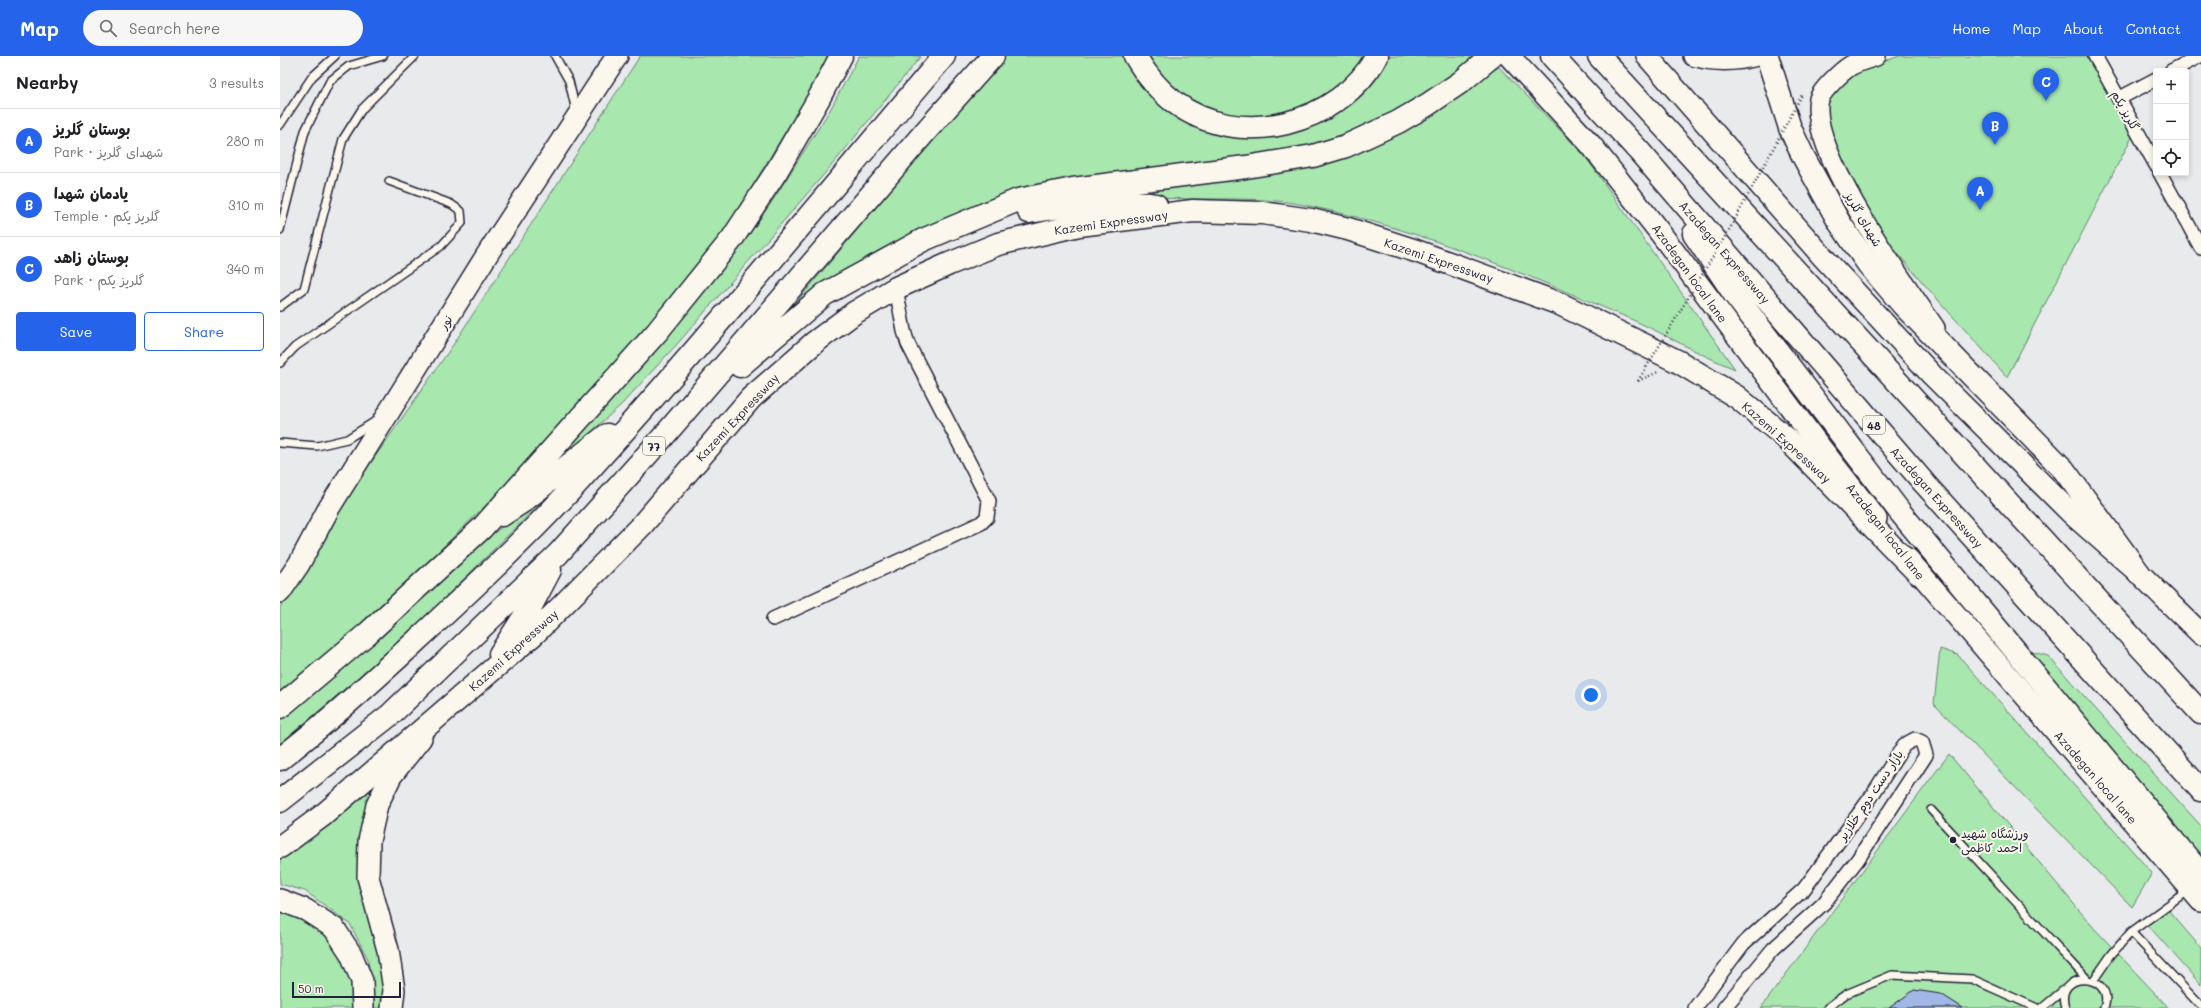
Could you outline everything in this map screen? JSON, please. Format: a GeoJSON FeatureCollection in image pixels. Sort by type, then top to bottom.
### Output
{"type":"FeatureCollection","features":[{"type":"Feature","properties":{"kind":"highway"},"geometry":{"type":"LineString","coordinates":[[280,707],[368,633],[482,528],[657,332],[732,239],[780,165],[819,98],[841,56]]}},
{"type":"Feature","properties":{"kind":"highway"},"geometry":{"type":"LineString","coordinates":[[280,759],[366,687],[479,582],[578,482],[646,406],[944,56]]}},
{"type":"Feature","properties":{"kind":"highway","name":"77"},"geometry":{"type":"LineString","coordinates":[[280,801],[390,715],[558,554],[663,437],[925,132],[993,56]]}},
{"type":"Feature","properties":{"kind":"highway"},"geometry":{"type":"LineString","coordinates":[[1135,56],[1145,72],[1159,89],[1174,102],[1193,114],[1217,122],[1243,127],[1270,127],[1289,124],[1316,114],[1334,103],[1354,86],[1377,56]]}},
{"type":"Feature","properties":{"kind":"highway"},"geometry":{"type":"LineString","coordinates":[[663,437],[750,356],[825,294],[923,240],[1018,200],[1073,189],[1246,167],[1313,156],[1346,146],[1398,122],[1427,105],[1461,82],[1492,56]]}},
{"type":"Feature","properties":{"kind":"highway","name":"Azadegan Expressway"},"geometry":{"type":"LineString","coordinates":[[1552,56],[1639,151],[1925,484],[2201,790]]}},
{"type":"Feature","properties":{"kind":"highway"},"geometry":{"type":"LineString","coordinates":[[1600,56],[2201,713]]}},
{"type":"Feature","properties":{"kind":"highway"},"geometry":{"type":"LineString","coordinates":[[1769,64],[1790,128],[1839,222],[1868,264],[1903,305],[1960,365],[2064,470],[2140,573]]}},
{"type":"Feature","properties":{"kind":"highway"},"geometry":{"type":"LineString","coordinates":[[1639,151],[1735,295],[1900,512],[2197,888]]}},
{"type":"Feature","properties":{"kind":"highway"},"geometry":{"type":"LineString","coordinates":[[961,225],[1075,205],[1144,203],[1193,210]]}},
{"type":"Feature","properties":{"kind":"highway","name":"Kazemi Expressway"},"geometry":{"type":"LineString","coordinates":[[280,847],[322,816],[534,634],[641,526],[751,398],[774,376],[838,325],[896,288],[998,244],[1079,225],[1193,210],[1262,212],[1311,220],[1348,229],[1560,304],[1679,362],[1737,397],[1786,438],[1918,572]]}},
{"type":"Feature","properties":{"kind":"highway"},"geometry":{"type":"LineString","coordinates":[[482,528],[522,502],[646,406]]}},
{"type":"Feature","properties":{"kind":"highway"},"geometry":{"type":"LineString","coordinates":[[487,673],[531,606],[558,554]]}},
{"type":"Feature","properties":{"kind":"main road","name":"نور"},"geometry":{"type":"LineString","coordinates":[[280,592],[299,564],[329,508],[386,415],[490,250],[617,56]]}},
{"type":"Feature","properties":{"kind":"main road","name":"Azadegan local lane"},"geometry":{"type":"LineString","coordinates":[[1509,56],[1591,145],[1615,175],[1658,230],[1814,439],[1918,572],[2133,819],[2197,888]]}},
{"type":"Feature","properties":{"kind":"main road"},"geometry":{"type":"LineString","coordinates":[[1647,56],[1822,256],[1932,375],[2072,514],[2140,573],[2201,634]]}},
{"type":"Feature","properties":{"kind":"main road"},"geometry":{"type":"LineString","coordinates":[[392,1008],[394,990],[388,950],[368,876],[370,841],[377,805],[391,776],[435,719]]}},
{"type":"Feature","properties":{"kind":"main road"},"geometry":{"type":"LineString","coordinates":[[280,900],[306,910],[334,928],[351,954],[362,982],[363,1008]]}},
{"type":"Feature","properties":{"kind":"street"},"geometry":{"type":"LineString","coordinates":[[1693,56],[1710,61],[1727,61],[1757,56]]}},
{"type":"Feature","properties":{"kind":"street","name":"شهدای گلریز"},"geometry":{"type":"LineString","coordinates":[[1876,56],[1850,66],[1831,82],[1819,99],[1819,121],[1827,147],[1845,186],[1875,239],[1960,365]]}},
{"type":"Feature","properties":{"kind":"street","name":"گلریز یکم"},"geometry":{"type":"LineString","coordinates":[[2095,56],[2120,98],[2153,159]]}},
{"type":"Feature","properties":{"kind":"street"},"geometry":{"type":"LineString","coordinates":[[2177,68],[2200,56]]}},
{"type":"Feature","properties":{"kind":"street"},"geometry":{"type":"LineString","coordinates":[[2120,98],[2153,81]]}},
{"type":"Feature","properties":{"kind":"street"},"geometry":{"type":"LineString","coordinates":[[2162,176],[2201,248]]}},
{"type":"Feature","properties":{"kind":"street"},"geometry":{"type":"LineString","coordinates":[[772,619],[981,523],[987,517],[990,501],[908,344],[896,288]]}},
{"type":"Feature","properties":{"kind":"street","name":"بازار دست دوم خلازیر"},"geometry":{"type":"LineString","coordinates":[[1695,1008],[1742,944],[1804,889],[1860,813],[1904,745],[1914,739],[1922,742],[1926,755],[1858,859],[1824,903],[1774,949],[1724,1008]]}},
{"type":"Feature","properties":{"kind":"lane"},"geometry":{"type":"LineString","coordinates":[[280,125],[312,77],[335,56]]}},
{"type":"Feature","properties":{"kind":"lane"},"geometry":{"type":"LineString","coordinates":[[280,230],[305,131],[330,81],[349,66],[383,56]]}},
{"type":"Feature","properties":{"kind":"lane"},"geometry":{"type":"LineString","coordinates":[[280,307],[304,289],[343,140],[362,109],[415,56]]}},
{"type":"Feature","properties":{"kind":"lane"},"geometry":{"type":"LineString","coordinates":[[555,56],[569,81],[578,117]]}},
{"type":"Feature","properties":{"kind":"lane"},"geometry":{"type":"LineString","coordinates":[[280,363],[295,347],[441,246],[462,223],[461,211],[451,204],[389,181]]}},
{"type":"Feature","properties":{"kind":"lane"},"geometry":{"type":"LineString","coordinates":[[280,442],[317,446],[347,439],[386,415]]}},
{"type":"Feature","properties":{"kind":"lane"},"geometry":{"type":"LineString","coordinates":[[1931,810],[2090,980],[2103,991],[2105,998],[2104,1008]]}},
{"type":"Feature","properties":{"kind":"lane"},"geometry":{"type":"LineString","coordinates":[[2042,1008],[2073,982],[2090,980],[2131,932],[2197,888]]}},
{"type":"Feature","properties":{"kind":"lane"},"geometry":{"type":"LineString","coordinates":[[2131,932],[2201,1006]]}},
{"type":"Feature","properties":{"kind":"lane"},"geometry":{"type":"LineString","coordinates":[[1827,1008],[1846,994],[1892,975],[1972,979],[2036,1008]]}},
{"type":"Feature","properties":{"kind":"lane"},"geometry":{"type":"LineString","coordinates":[[2065,1008],[2063,1000],[2068,987]]}},
{"type":"Feature","properties":{"kind":"path"},"geometry":{"type":"LineString","coordinates":[[1638,381],[1732,225],[1803,92]]}},
{"type":"Feature","properties":{"kind":"green space"},"geometry":{"type":"Polygon","coordinates":[[[640,56],[829,56],[818,78],[712,253],[535,454],[493,498],[388,601],[280,696],[280,607],[354,487],[453,345],[640,56]]]}},
{"type":"Feature","properties":{"kind":"green space"},"geometry":{"type":"Polygon","coordinates":[[[859,56],[921,56],[838,158],[679,342],[622,404],[550,469],[739,249],[773,200],[830,110],[859,56]]]}},
{"type":"Feature","properties":{"kind":"green space"},"geometry":{"type":"Polygon","coordinates":[[[1004,56],[1125,56],[1144,85],[1272,136],[1299,131],[1327,118],[1387,56],[1478,56],[1423,99],[1334,141],[977,206],[919,230],[864,259],[822,288],[777,325],[1004,56]]]}},
{"type":"Feature","properties":{"kind":"green space"},"geometry":{"type":"Polygon","coordinates":[[[1145,56],[1370,56],[1354,77],[1306,111],[1244,118],[1208,109],[1175,90],[1145,56]]]}},
{"type":"Feature","properties":{"kind":"green space"},"geometry":{"type":"Polygon","coordinates":[[[1899,56],[2087,56],[2132,137],[2007,377],[1925,285],[1878,229],[1852,185],[1835,145],[1826,111],[1828,100],[1841,84],[1859,72],[1899,56]]]}},
{"type":"Feature","properties":{"kind":"green space"},"geometry":{"type":"Polygon","coordinates":[[[1499,67],[1585,156],[1735,369],[1707,357],[1640,323],[1510,269],[1430,239],[1349,215],[1296,203],[1269,200],[1062,196],[1275,171],[1467,86],[1499,67]]]}},
{"type":"Feature","properties":{"kind":"green space"},"geometry":{"type":"Polygon","coordinates":[[[583,461],[402,640],[280,744],[280,719],[386,632],[437,583],[483,542],[583,461]]]}},
{"type":"Feature","properties":{"kind":"green space"},"geometry":{"type":"Polygon","coordinates":[[[1940,649],[1958,655],[2152,873],[2132,907],[1934,704],[1940,649]]]}},
{"type":"Feature","properties":{"kind":"green space"},"geometry":{"type":"Polygon","coordinates":[[[2029,651],[2048,656],[2201,826],[2201,858],[2029,651]]]}},
{"type":"Feature","properties":{"kind":"green space","name":"ورزشگاه شهید احمد کاظمی"},"geometry":{"type":"Polygon","coordinates":[[[1949,754],[2093,927],[2169,1008],[1761,1008],[1949,754]]]}},
{"type":"Feature","properties":{"kind":"green space"},"geometry":{"type":"Polygon","coordinates":[[[384,774],[368,804],[384,987],[383,1008],[373,1008],[368,959],[350,924],[305,891],[280,884],[280,854],[384,774]]]}},
{"type":"Feature","properties":{"kind":"green space"},"geometry":{"type":"Polygon","coordinates":[[[280,908],[301,915],[331,940],[341,955],[349,972],[355,1008],[280,1008],[280,908]]]}},
{"type":"Feature","properties":{"kind":"green space"},"geometry":{"type":"Polygon","coordinates":[[[2169,911],[2201,948],[2201,985],[2147,924],[2169,911]]]}},
{"type":"Feature","properties":{"kind":"building"},"geometry":{"type":"Polygon","coordinates":[[[1914,990],[1941,994],[1963,1008],[1889,1008],[1914,990]]]}},
{"type":"Feature","properties":{"kind":"place","name":"بوستان زاهد"},"geometry":{"type":"Point","coordinates":[2046,101]}},
{"type":"Feature","properties":{"kind":"place","name":"یادمان شهدا"},"geometry":{"type":"Point","coordinates":[1995,145]}},
{"type":"Feature","properties":{"kind":"place","name":"بوستان گلریز"},"geometry":{"type":"Point","coordinates":[1980,210]}},
{"type":"Feature","properties":{"kind":"place","name":"ورزشگاه شهید احمد کاظمی"},"geometry":{"type":"Point","coordinates":[1953,840]}}]}
